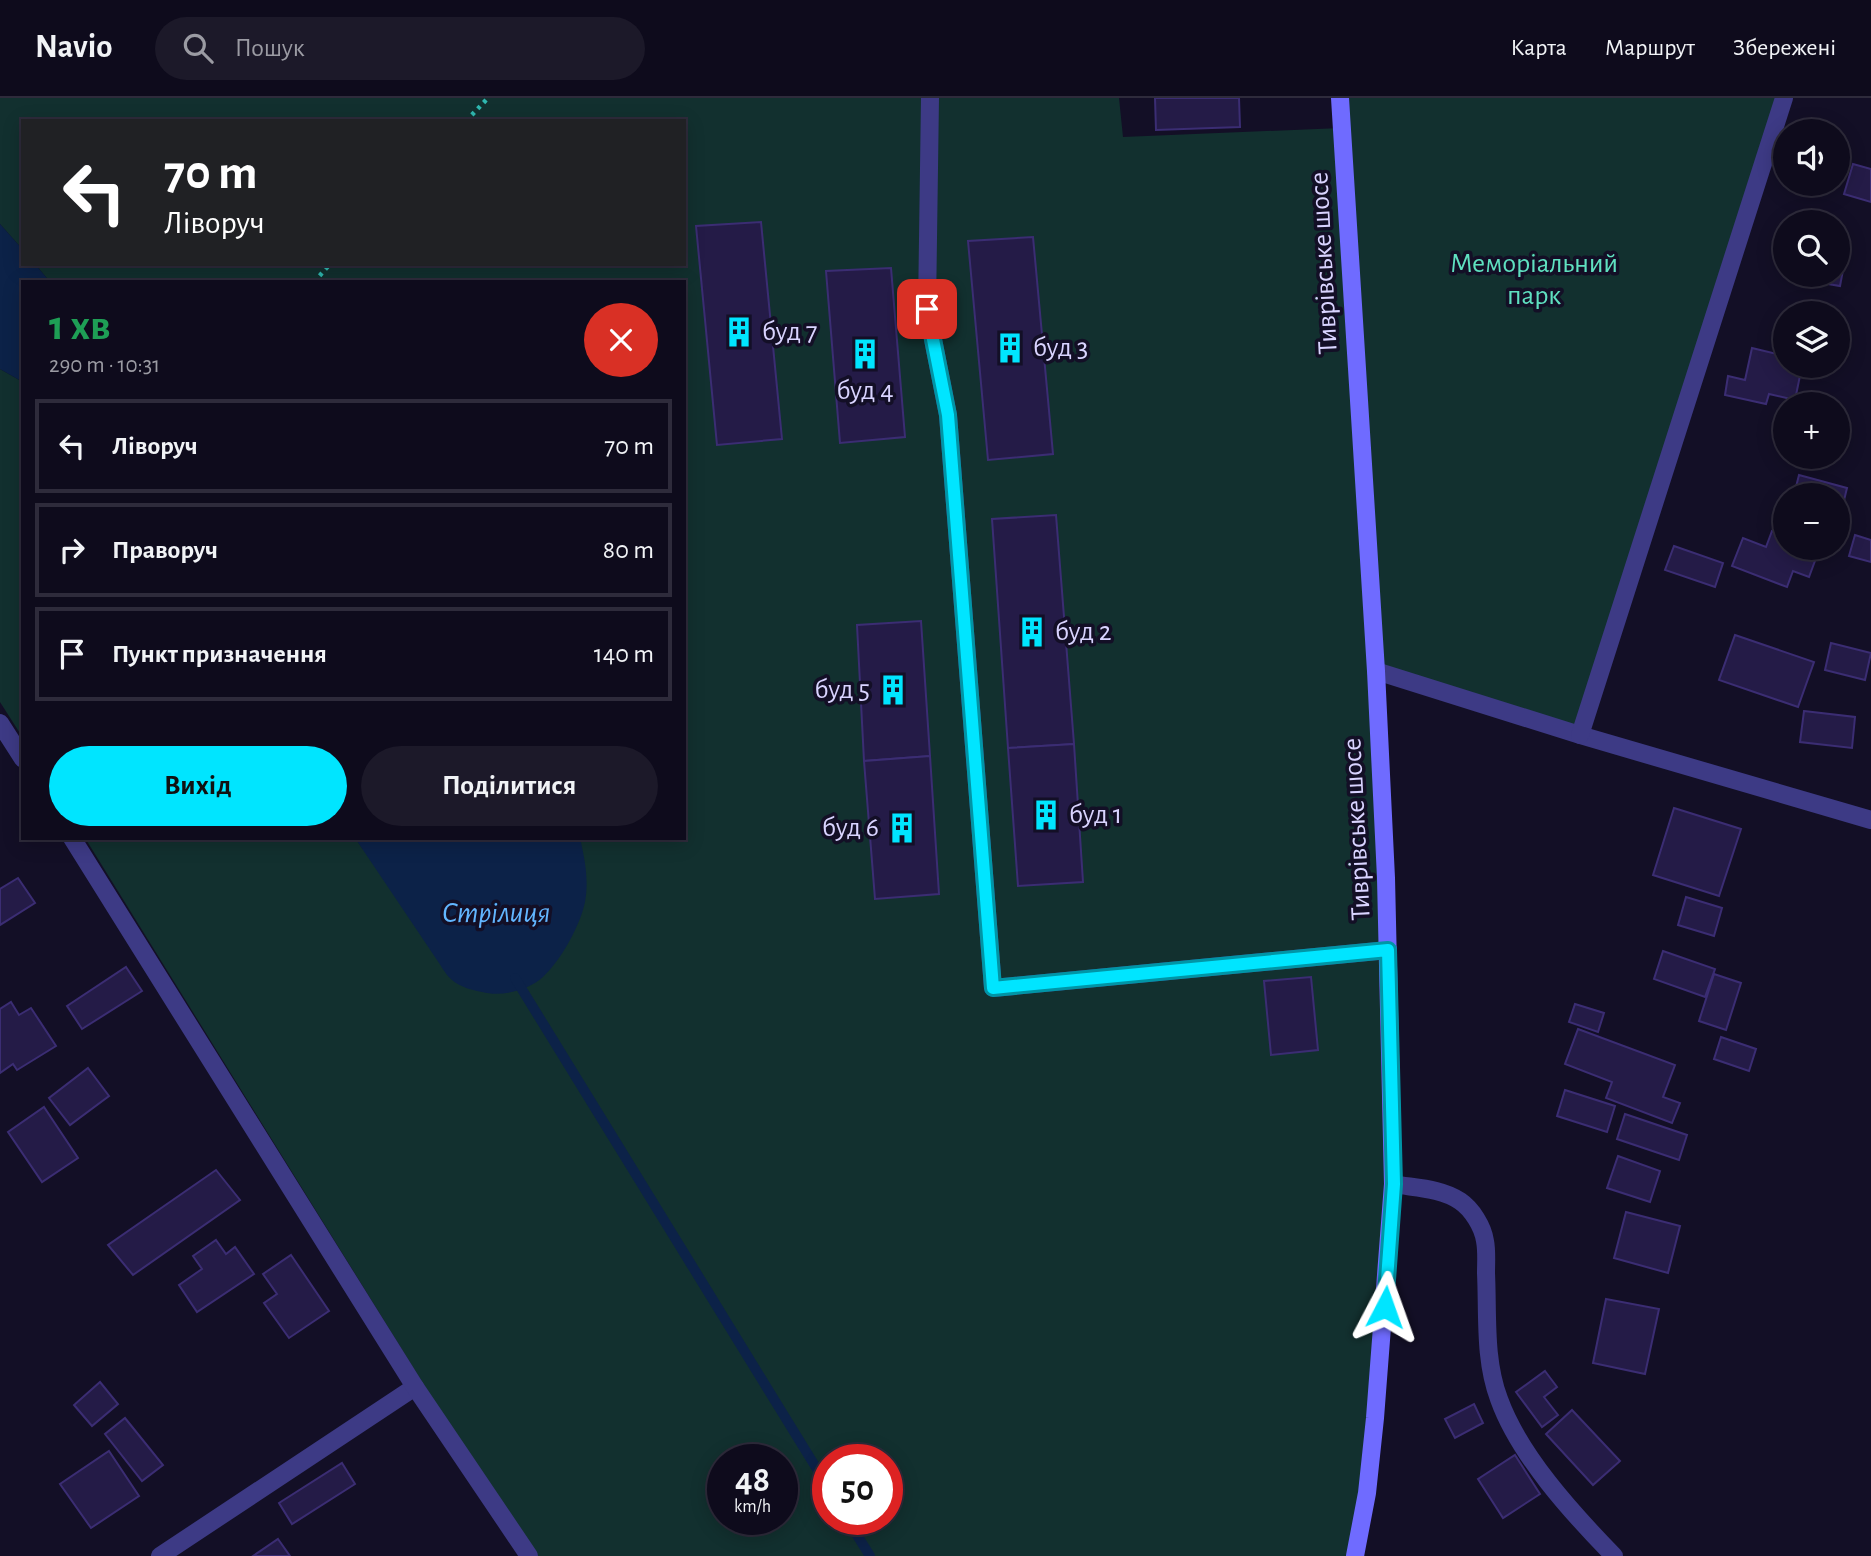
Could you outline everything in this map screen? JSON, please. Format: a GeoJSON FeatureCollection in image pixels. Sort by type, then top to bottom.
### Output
{"type":"FeatureCollection","features":[{"type":"Feature","properties":{"kind":"main road","name":"Тиврівське шосе"},"geometry":{"type":"LineString","coordinates":[[1340,98],[1376,671],[1388,950],[1394,1184],[1375,1418],[1367,1493],[1355,1556]]}},
{"type":"Feature","properties":{"kind":"street"},"geometry":{"type":"LineString","coordinates":[[930,98],[927,309],[948,415],[993,988],[1388,950]]}},
{"type":"Feature","properties":{"kind":"street"},"geometry":{"type":"LineString","coordinates":[[1580,735],[1784,98]]}},
{"type":"Feature","properties":{"kind":"street"},"geometry":{"type":"LineString","coordinates":[[1376,671],[1580,735],[1871,820]]}},
{"type":"Feature","properties":{"kind":"street"},"geometry":{"type":"LineString","coordinates":[[0,723],[21,757]]}},
{"type":"Feature","properties":{"kind":"street"},"geometry":{"type":"LineString","coordinates":[[73,840],[415,1387],[529,1556]]}},
{"type":"Feature","properties":{"kind":"street"},"geometry":{"type":"LineString","coordinates":[[1394,1184],[1435,1190],[1461,1202],[1477,1220],[1485,1240],[1489,1365],[1507,1421],[1534,1464],[1614,1556]]}},
{"type":"Feature","properties":{"kind":"street"},"geometry":{"type":"LineString","coordinates":[[160,1556],[415,1387]]}},
{"type":"Feature","properties":{"kind":"path"},"geometry":{"type":"LineString","coordinates":[[468,119],[488,98]]}},
{"type":"Feature","properties":{"kind":"path"},"geometry":{"type":"LineString","coordinates":[[316,280],[328,266]]}},
{"type":"Feature","properties":{"kind":"green space","name":"Меморіальний парк"},"geometry":{"type":"Polygon","coordinates":[[[0,98],[1119,98],[1123,137],[1341,128],[1340,98],[1784,98],[1777,119],[1773,119],[1773,132],[1580,735],[1377,672],[1393,1184],[1355,1556],[530,1556],[86,840],[356,840],[363,849],[498,840],[686,840],[686,280],[48,280],[37,266],[686,266],[686,119],[21,119],[21,248],[0,224],[0,98]]]}},
{"type":"Feature","properties":{"kind":"green space"},"geometry":{"type":"Polygon","coordinates":[[[0,369],[21,381],[21,735],[0,702],[0,369]]]}},
{"type":"Feature","properties":{"kind":"water"},"geometry":{"type":"Polygon","coordinates":[[[0,224],[21,248],[21,266],[37,266],[48,280],[21,280],[21,381],[0,369],[0,224]]]}},
{"type":"Feature","properties":{"kind":"water","name":"Стрілиця"},"geometry":{"type":"Polygon","coordinates":[[[356,840],[580,840],[585,862],[585,902],[574,932],[550,970],[537,982],[505,993],[470,989],[455,982],[356,840]]]}},
{"type":"Feature","properties":{"kind":"building"},"geometry":{"type":"Polygon","coordinates":[[[1155,98],[1239,98],[1240,127],[1156,130],[1155,98]]]}},
{"type":"Feature","properties":{"kind":"building"},"geometry":{"type":"Polygon","coordinates":[[[1853,164],[1871,169],[1871,202],[1850,196],[1853,164]]]}},
{"type":"Feature","properties":{"kind":"building","name":"буд 7"},"geometry":{"type":"Polygon","coordinates":[[[761,222],[782,439],[717,445],[696,226],[761,222]]]}},
{"type":"Feature","properties":{"kind":"building","name":"буд 3"},"geometry":{"type":"Polygon","coordinates":[[[1033,237],[1053,454],[988,460],[968,241],[1033,237]]]}},
{"type":"Feature","properties":{"kind":"building","name":"буд 4"},"geometry":{"type":"Polygon","coordinates":[[[891,268],[905,437],[840,443],[826,271],[891,268]]]}},
{"type":"Feature","properties":{"kind":"building"},"geometry":{"type":"Polygon","coordinates":[[[1752,348],[1773,353],[1773,378],[1800,378],[1797,392],[1773,392],[1773,395],[1769,394],[1766,404],[1725,395],[1728,376],[1745,380],[1752,348]]]}},
{"type":"Feature","properties":{"kind":"building"},"geometry":{"type":"Polygon","coordinates":[[[1799,475],[1829,483],[1797,483],[1799,475]]]}},
{"type":"Feature","properties":{"kind":"building","name":"буд 2"},"geometry":{"type":"Polygon","coordinates":[[[1056,515],[1074,744],[1008,748],[992,519],[1056,515]]]}},
{"type":"Feature","properties":{"kind":"building"},"geometry":{"type":"Polygon","coordinates":[[[1772,531],[1773,560],[1815,560],[1809,577],[1793,571],[1787,587],[1732,566],[1743,538],[1766,547],[1772,531]]]}},
{"type":"Feature","properties":{"kind":"building"},"geometry":{"type":"Polygon","coordinates":[[[1855,535],[1871,540],[1871,562],[1850,556],[1855,535]]]}},
{"type":"Feature","properties":{"kind":"building"},"geometry":{"type":"Polygon","coordinates":[[[1674,546],[1723,563],[1715,587],[1665,570],[1674,546]]]}},
{"type":"Feature","properties":{"kind":"building","name":"буд 5"},"geometry":{"type":"Polygon","coordinates":[[[921,621],[930,756],[864,761],[857,625],[921,621]]]}},
{"type":"Feature","properties":{"kind":"building"},"geometry":{"type":"Polygon","coordinates":[[[1735,635],[1814,662],[1798,707],[1719,680],[1735,635]]]}},
{"type":"Feature","properties":{"kind":"building"},"geometry":{"type":"Polygon","coordinates":[[[1831,643],[1871,653],[1865,680],[1825,670],[1831,643]]]}},
{"type":"Feature","properties":{"kind":"building"},"geometry":{"type":"Polygon","coordinates":[[[1804,711],[1855,717],[1852,748],[1800,742],[1804,711]]]}},
{"type":"Feature","properties":{"kind":"building","name":"буд 1"},"geometry":{"type":"Polygon","coordinates":[[[1074,744],[1083,882],[1018,886],[1008,748],[1074,744]]]}},
{"type":"Feature","properties":{"kind":"building","name":"буд 6"},"geometry":{"type":"Polygon","coordinates":[[[930,756],[939,894],[875,899],[864,761],[930,756]]]}},
{"type":"Feature","properties":{"kind":"building"},"geometry":{"type":"Polygon","coordinates":[[[1674,808],[1741,829],[1719,896],[1653,875],[1674,808]]]}},
{"type":"Feature","properties":{"kind":"building"},"geometry":{"type":"Polygon","coordinates":[[[18,878],[35,903],[0,925],[0,889],[18,878]]]}},
{"type":"Feature","properties":{"kind":"building"},"geometry":{"type":"Polygon","coordinates":[[[1686,897],[1722,908],[1714,936],[1678,925],[1686,897]]]}},
{"type":"Feature","properties":{"kind":"building"},"geometry":{"type":"Polygon","coordinates":[[[1663,951],[1715,969],[1705,997],[1654,979],[1663,951]]]}},
{"type":"Feature","properties":{"kind":"building"},"geometry":{"type":"Polygon","coordinates":[[[126,967],[142,991],[82,1029],[67,1006],[126,967]]]}},
{"type":"Feature","properties":{"kind":"building"},"geometry":{"type":"Polygon","coordinates":[[[1714,974],[1741,983],[1726,1030],[1699,1021],[1714,974]]]}},
{"type":"Feature","properties":{"kind":"building"},"geometry":{"type":"Polygon","coordinates":[[[1311,977],[1318,1050],[1271,1055],[1264,981],[1311,977]]]}},
{"type":"Feature","properties":{"kind":"building"},"geometry":{"type":"Polygon","coordinates":[[[11,1002],[19,1015],[31,1008],[56,1046],[17,1070],[13,1064],[0,1073],[0,1009],[11,1002]]]}},
{"type":"Feature","properties":{"kind":"building"},"geometry":{"type":"Polygon","coordinates":[[[1575,1004],[1604,1013],[1598,1032],[1569,1022],[1575,1004]]]}},
{"type":"Feature","properties":{"kind":"building"},"geometry":{"type":"Polygon","coordinates":[[[1578,1029],[1675,1065],[1663,1097],[1680,1103],[1672,1123],[1606,1098],[1612,1082],[1565,1064],[1578,1029]]]}},
{"type":"Feature","properties":{"kind":"building"},"geometry":{"type":"Polygon","coordinates":[[[1721,1037],[1756,1049],[1749,1071],[1714,1059],[1721,1037]]]}},
{"type":"Feature","properties":{"kind":"building"},"geometry":{"type":"Polygon","coordinates":[[[88,1068],[109,1096],[70,1125],[49,1098],[88,1068]]]}},
{"type":"Feature","properties":{"kind":"building"},"geometry":{"type":"Polygon","coordinates":[[[1565,1090],[1615,1106],[1607,1132],[1557,1116],[1565,1090]]]}},
{"type":"Feature","properties":{"kind":"building"},"geometry":{"type":"Polygon","coordinates":[[[44,1107],[78,1158],[42,1182],[8,1132],[44,1107]]]}},
{"type":"Feature","properties":{"kind":"building"},"geometry":{"type":"Polygon","coordinates":[[[1625,1114],[1687,1135],[1679,1160],[1617,1139],[1625,1114]]]}},
{"type":"Feature","properties":{"kind":"building"},"geometry":{"type":"Polygon","coordinates":[[[1618,1156],[1660,1171],[1650,1202],[1607,1188],[1618,1156]]]}},
{"type":"Feature","properties":{"kind":"building"},"geometry":{"type":"Polygon","coordinates":[[[216,1170],[240,1200],[133,1275],[108,1245],[216,1170]]]}},
{"type":"Feature","properties":{"kind":"building"},"geometry":{"type":"Polygon","coordinates":[[[1626,1212],[1680,1226],[1668,1273],[1614,1258],[1626,1212]]]}},
{"type":"Feature","properties":{"kind":"building"},"geometry":{"type":"Polygon","coordinates":[[[216,1240],[226,1254],[235,1247],[254,1274],[197,1312],[179,1285],[202,1269],[193,1256],[216,1240]]]}},
{"type":"Feature","properties":{"kind":"building"},"geometry":{"type":"Polygon","coordinates":[[[291,1255],[329,1311],[289,1338],[264,1303],[277,1294],[263,1274],[291,1255]]]}},
{"type":"Feature","properties":{"kind":"building"},"geometry":{"type":"Polygon","coordinates":[[[1606,1299],[1659,1309],[1645,1374],[1593,1363],[1606,1299]]]}},
{"type":"Feature","properties":{"kind":"building"},"geometry":{"type":"Polygon","coordinates":[[[1545,1371],[1557,1387],[1544,1397],[1558,1415],[1542,1427],[1516,1392],[1545,1371]]]}},
{"type":"Feature","properties":{"kind":"building"},"geometry":{"type":"Polygon","coordinates":[[[100,1382],[118,1404],[92,1426],[74,1405],[100,1382]]]}},
{"type":"Feature","properties":{"kind":"building"},"geometry":{"type":"Polygon","coordinates":[[[1474,1404],[1483,1423],[1455,1438],[1445,1419],[1474,1404]]]}},
{"type":"Feature","properties":{"kind":"building"},"geometry":{"type":"Polygon","coordinates":[[[1572,1410],[1620,1461],[1593,1485],[1546,1434],[1572,1410]]]}},
{"type":"Feature","properties":{"kind":"building"},"geometry":{"type":"Polygon","coordinates":[[[125,1418],[163,1465],[142,1481],[105,1434],[125,1418]]]}},
{"type":"Feature","properties":{"kind":"building"},"geometry":{"type":"Polygon","coordinates":[[[109,1451],[139,1496],[91,1528],[60,1484],[109,1451]]]}},
{"type":"Feature","properties":{"kind":"building"},"geometry":{"type":"Polygon","coordinates":[[[1515,1455],[1540,1494],[1503,1518],[1478,1479],[1515,1455]]]}},
{"type":"Feature","properties":{"kind":"building"},"geometry":{"type":"Polygon","coordinates":[[[342,1463],[355,1484],[292,1524],[279,1503],[342,1463]]]}},
{"type":"Feature","properties":{"kind":"building"},"geometry":{"type":"Polygon","coordinates":[[[278,1539],[290,1556],[253,1556],[278,1539]]]}},
{"type":"Feature","properties":{"kind":"waterway"},"geometry":{"type":"LineString","coordinates":[[515,978],[812,1461]]}},
{"type":"Feature","properties":{"kind":"waterway"},"geometry":{"type":"LineString","coordinates":[[857,1535],[870,1556]]}},
{"type":"Feature","properties":{"kind":"place","name":"буд 7"},"geometry":{"type":"Point","coordinates":[739,332]}},
{"type":"Feature","properties":{"kind":"place","name":"буд 3"},"geometry":{"type":"Point","coordinates":[1010,348]}},
{"type":"Feature","properties":{"kind":"place","name":"буд 4"},"geometry":{"type":"Point","coordinates":[865,354]}},
{"type":"Feature","properties":{"kind":"place","name":"буд 2"},"geometry":{"type":"Point","coordinates":[1032,632]}},
{"type":"Feature","properties":{"kind":"place","name":"буд 5"},"geometry":{"type":"Point","coordinates":[893,690]}},
{"type":"Feature","properties":{"kind":"place","name":"буд 1"},"geometry":{"type":"Point","coordinates":[1046,815]}},
{"type":"Feature","properties":{"kind":"place","name":"буд 6"},"geometry":{"type":"Point","coordinates":[902,828]}},
{"type":"Feature","properties":{"kind":"route"},"geometry":{"type":"LineString","coordinates":[[927,309],[948,415],[993,988],[1388,950],[1394,1184],[1385,1307]]}}]}
